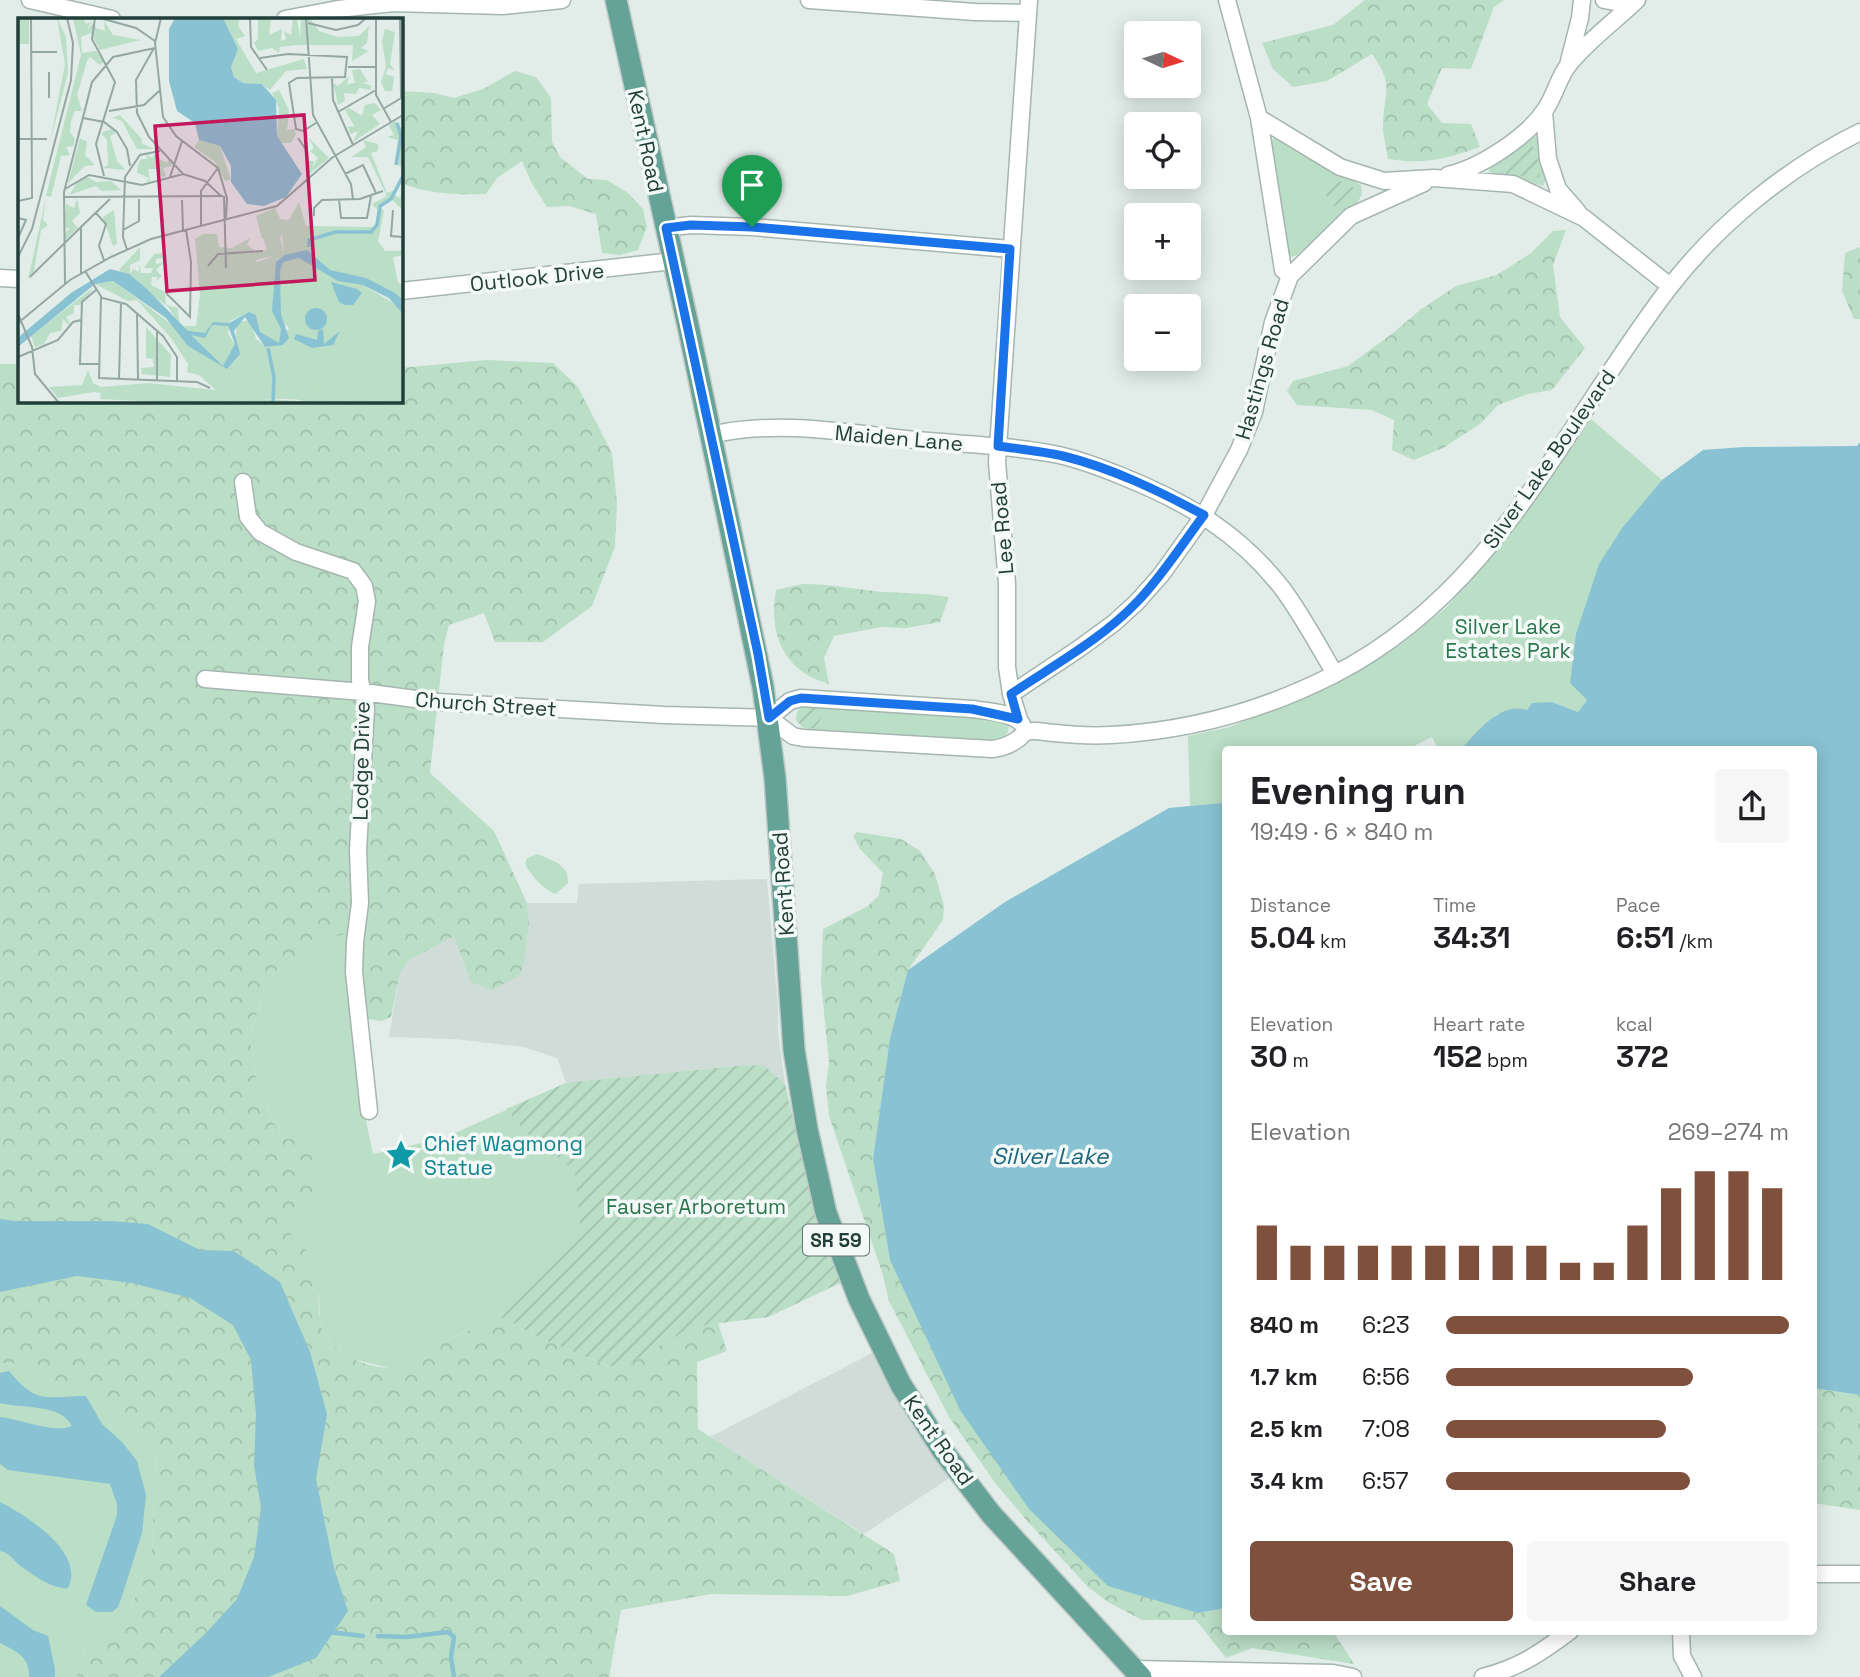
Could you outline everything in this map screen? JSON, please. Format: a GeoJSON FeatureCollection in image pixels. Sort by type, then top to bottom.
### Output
{"type":"FeatureCollection","features":[{"type":"Feature","properties":{"kind":"main road","name":"Kent Road"},"geometry":{"type":"LineString","coordinates":[[616,0],[758,654],[769,718],[775,778],[794,1050],[807,1129],[823,1201],[859,1299],[901,1385],[943,1451],[991,1514],[1138,1673]]}},
{"type":"Feature","properties":{"kind":"street"},"geometry":{"type":"LineString","coordinates":[[30,0],[108,18]]}},
{"type":"Feature","properties":{"kind":"street"},"geometry":{"type":"LineString","coordinates":[[291,18],[393,3],[503,6],[562,0]]}},
{"type":"Feature","properties":{"kind":"street"},"geometry":{"type":"LineString","coordinates":[[808,0],[975,12],[1028,6]]}},
{"type":"Feature","properties":{"kind":"street","name":"Hastings Road"},"geometry":{"type":"LineString","coordinates":[[1011,694],[1114,623],[1161,575],[1204,515],[1239,450],[1254,412],[1273,322],[1290,276],[1283,270],[1259,118],[1227,0]]}},
{"type":"Feature","properties":{"kind":"street"},"geometry":{"type":"LineString","coordinates":[[1290,276],[1351,216],[1434,178],[1472,167],[1525,131],[1544,111],[1568,65],[1582,0]]}},
{"type":"Feature","properties":{"kind":"street"},"geometry":{"type":"LineString","coordinates":[[1604,0],[1634,2]]}},
{"type":"Feature","properties":{"kind":"street"},"geometry":{"type":"LineString","coordinates":[[1568,65],[1634,2]]}},
{"type":"Feature","properties":{"kind":"street","name":"Lee Road"},"geometry":{"type":"LineString","coordinates":[[1023,725],[1011,694],[1007,667],[1007,584],[997,485],[1010,249],[1028,6]]}},
{"type":"Feature","properties":{"kind":"street"},"geometry":{"type":"LineString","coordinates":[[1544,111],[1548,159],[1558,189],[1584,218],[1670,286]]}},
{"type":"Feature","properties":{"kind":"street"},"geometry":{"type":"LineString","coordinates":[[1259,118],[1340,167],[1384,181],[1434,178],[1513,184],[1584,218]]}},
{"type":"Feature","properties":{"kind":"street","name":"Silver Lake Boulevard"},"geometry":{"type":"LineString","coordinates":[[769,718],[790,701],[801,698],[972,709],[1023,725],[1109,735],[1170,729],[1233,715],[1267,704],[1335,674],[1428,610],[1499,536],[1670,286],[1730,222],[1795,171],[1860,132]]}},
{"type":"Feature","properties":{"kind":"street"},"geometry":{"type":"LineString","coordinates":[[666,228],[691,225],[752,227],[1010,249]]}},
{"type":"Feature","properties":{"kind":"street","name":"Outlook Drive"},"geometry":{"type":"LineString","coordinates":[[402,291],[673,261]]}},
{"type":"Feature","properties":{"kind":"street"},"geometry":{"type":"LineString","coordinates":[[0,278],[18,279]]}},
{"type":"Feature","properties":{"kind":"street","name":"Maiden Lane"},"geometry":{"type":"LineString","coordinates":[[711,435],[745,428],[802,430],[998,446],[1059,455],[1093,464],[1204,515],[1255,559],[1282,589],[1335,674]]}},
{"type":"Feature","properties":{"kind":"street","name":"Lodge Drive"},"geometry":{"type":"LineString","coordinates":[[243,482],[248,517],[260,533],[296,552],[344,566],[358,576],[367,601],[359,670],[366,708],[358,850],[360,903],[354,972],[369,1111]]}},
{"type":"Feature","properties":{"kind":"street","name":"Church Street"},"geometry":{"type":"LineString","coordinates":[[205,679],[514,707],[769,718]]}},
{"type":"Feature","properties":{"kind":"street"},"geometry":{"type":"LineString","coordinates":[[769,718],[793,736],[803,738],[992,749],[1009,744],[1023,725]]}},
{"type":"Feature","properties":{"kind":"street"},"geometry":{"type":"LineString","coordinates":[[1817,1574],[1860,1574]]}},
{"type":"Feature","properties":{"kind":"street"},"geometry":{"type":"LineString","coordinates":[[1483,1677],[1532,1659],[1565,1635]]}},
{"type":"Feature","properties":{"kind":"street"},"geometry":{"type":"LineString","coordinates":[[1681,1635],[1682,1657],[1693,1677]]}},
{"type":"Feature","properties":{"kind":"street"},"geometry":{"type":"LineString","coordinates":[[1138,1673],[1333,1673],[1353,1677]]}},
{"type":"Feature","properties":{"kind":"shaded area"},"geometry":{"type":"Polygon","coordinates":[[[767,879],[778,1033],[785,1084],[763,1065],[566,1083],[557,1058],[524,1047],[454,1039],[389,1037],[400,971],[409,960],[455,935],[462,954],[525,959],[529,926],[527,903],[577,903],[579,884],[767,879]]]}},
{"type":"Feature","properties":{"kind":"shaded area"},"geometry":{"type":"Polygon","coordinates":[[[882,1348],[959,1472],[864,1534],[710,1437],[882,1348]]]}},
{"type":"Feature","properties":{"kind":"green space"},"geometry":{"type":"Polygon","coordinates":[[[1365,0],[1504,0],[1494,7],[1471,69],[1442,68],[1427,104],[1442,123],[1471,124],[1480,147],[1435,160],[1388,159],[1383,127],[1386,83],[1372,54],[1327,81],[1293,87],[1273,69],[1262,43],[1333,25],[1365,0]]]}},
{"type":"Feature","properties":{"kind":"green space"},"geometry":{"type":"Polygon","coordinates":[[[515,71],[536,77],[551,98],[552,142],[560,157],[588,179],[607,180],[628,193],[643,209],[647,227],[638,250],[620,255],[602,253],[596,214],[569,206],[547,207],[531,182],[522,161],[497,178],[486,194],[442,193],[402,183],[402,91],[434,93],[454,98],[483,89],[515,71]]]}},
{"type":"Feature","properties":{"kind":"green space"},"geometry":{"type":"Polygon","coordinates":[[[1277,136],[1361,185],[1362,194],[1358,202],[1297,255],[1291,257],[1286,256],[1281,200],[1271,145],[1271,141],[1277,136]]]}},
{"type":"Feature","properties":{"kind":"green space"},"geometry":{"type":"Polygon","coordinates":[[[1535,136],[1538,138],[1547,177],[1543,186],[1489,172],[1489,167],[1535,136]]]}},
{"type":"Feature","properties":{"kind":"green space"},"geometry":{"type":"Polygon","coordinates":[[[1530,145],[1537,150],[1541,170],[1539,177],[1509,175],[1500,169],[1501,162],[1515,159],[1520,150],[1530,145]]]}},
{"type":"Feature","properties":{"kind":"green space"},"geometry":{"type":"Polygon","coordinates":[[[1337,180],[1355,188],[1357,194],[1344,208],[1327,204],[1326,187],[1331,181],[1337,180]]]}},
{"type":"Feature","properties":{"kind":"green space"},"geometry":{"type":"Polygon","coordinates":[[[1566,230],[1553,265],[1560,317],[1585,348],[1552,390],[1528,394],[1498,405],[1480,424],[1443,448],[1414,460],[1392,450],[1394,420],[1372,410],[1297,405],[1287,391],[1293,381],[1348,366],[1420,310],[1456,286],[1497,275],[1531,253],[1553,231],[1566,230]]]}},
{"type":"Feature","properties":{"kind":"green space"},"geometry":{"type":"Polygon","coordinates":[[[1860,247],[1860,319],[1854,319],[1842,291],[1845,253],[1860,247]]]}},
{"type":"Feature","properties":{"kind":"green space"},"geometry":{"type":"Polygon","coordinates":[[[486,360],[553,363],[578,387],[612,453],[617,503],[615,547],[592,606],[543,642],[495,642],[484,613],[449,625],[444,644],[430,773],[494,831],[527,903],[529,925],[520,975],[492,990],[471,982],[454,936],[409,960],[400,972],[391,1017],[382,1021],[368,1019],[362,1012],[358,932],[340,935],[285,962],[266,983],[250,1037],[256,1077],[282,1138],[300,1140],[315,1153],[315,1191],[291,1210],[290,1231],[312,1260],[323,1329],[333,1346],[342,1352],[363,1363],[387,1368],[410,1363],[425,1352],[481,1327],[495,1315],[511,1320],[524,1331],[608,1366],[627,1366],[697,1326],[718,1323],[727,1351],[697,1362],[698,1429],[894,1554],[900,1581],[847,1596],[711,1594],[621,1610],[609,1677],[76,1677],[87,1645],[107,1632],[131,1610],[152,1548],[156,1456],[107,1411],[90,1391],[60,1383],[20,1364],[0,1363],[0,364],[18,364],[18,402],[402,402],[402,368],[486,360]]]}},
{"type":"Feature","properties":{"kind":"green space","name":"Silver Lake Estates Park"},"geometry":{"type":"Polygon","coordinates":[[[1591,419],[1662,480],[1608,549],[1587,700],[1578,712],[1552,702],[1533,704],[1527,710],[1497,714],[1464,746],[1436,746],[1432,737],[1414,746],[1222,746],[1222,805],[1220,803],[1190,806],[1188,736],[1230,727],[1358,672],[1400,645],[1447,607],[1521,520],[1591,419]]]}},
{"type":"Feature","properties":{"kind":"green space"},"geometry":{"type":"Polygon","coordinates":[[[803,584],[949,597],[940,622],[906,628],[881,627],[834,636],[824,658],[829,684],[813,678],[790,661],[777,636],[774,606],[776,590],[803,584]]]}},
{"type":"Feature","properties":{"kind":"green space"},"geometry":{"type":"Polygon","coordinates":[[[805,705],[1001,717],[1009,726],[1006,736],[996,740],[807,729],[802,727],[796,717],[797,712],[805,705]]]}},
{"type":"Feature","properties":{"kind":"green space"},"geometry":{"type":"Polygon","coordinates":[[[800,706],[820,706],[821,717],[817,729],[802,727],[796,720],[800,706]]]}},
{"type":"Feature","properties":{"kind":"green space"},"geometry":{"type":"Polygon","coordinates":[[[857,832],[901,839],[920,851],[935,874],[944,906],[943,920],[908,970],[890,1038],[873,1159],[890,1260],[1198,1613],[1222,1609],[1222,1635],[1335,1635],[1354,1664],[1252,1648],[1226,1658],[1196,1620],[1142,1620],[1108,1602],[1088,1587],[1029,1523],[996,1484],[949,1417],[889,1301],[882,1272],[829,1116],[826,1086],[829,1063],[821,982],[823,929],[868,906],[879,895],[883,873],[860,849],[853,836],[857,832]]]}},
{"type":"Feature","properties":{"kind":"green space"},"geometry":{"type":"Polygon","coordinates":[[[538,854],[558,863],[567,872],[568,883],[556,894],[533,877],[525,863],[527,858],[538,854]]]}},
{"type":"Feature","properties":{"kind":"green space"},"geometry":{"type":"Polygon","coordinates":[[[348,933],[360,1093],[373,1154],[444,1138],[566,1083],[763,1065],[785,1084],[796,1132],[840,1283],[768,1317],[528,1333],[511,1321],[460,1334],[423,1353],[410,1364],[393,1369],[353,1359],[336,1350],[325,1335],[320,1320],[319,1296],[304,1250],[291,1239],[288,1226],[291,1210],[315,1191],[315,1153],[300,1140],[282,1138],[273,1122],[256,1077],[250,1037],[266,983],[285,962],[348,933]]]}},
{"type":"Feature","properties":{"kind":"green space","name":"Fauser Arboretum"},"geometry":{"type":"Polygon","coordinates":[[[763,1065],[785,1084],[796,1132],[840,1283],[768,1317],[697,1326],[627,1366],[608,1366],[528,1333],[511,1321],[495,1315],[581,1232],[575,1171],[526,1132],[506,1109],[566,1083],[763,1065]]]}},
{"type":"Feature","properties":{"kind":"green space"},"geometry":{"type":"Polygon","coordinates":[[[0,1363],[20,1364],[60,1383],[90,1391],[107,1411],[156,1455],[152,1548],[131,1610],[107,1632],[87,1645],[76,1677],[0,1677],[0,1363]]]}},
{"type":"Feature","properties":{"kind":"green space"},"geometry":{"type":"Polygon","coordinates":[[[1817,1389],[1860,1395],[1860,1510],[1817,1504],[1817,1389]]]}},
{"type":"Feature","properties":{"kind":"water"},"geometry":{"type":"Polygon","coordinates":[[[1860,442],[1860,1395],[1817,1389],[1817,746],[1464,746],[1490,720],[1508,710],[1527,710],[1532,703],[1552,702],[1578,712],[1587,700],[1570,683],[1576,634],[1599,564],[1622,528],[1662,480],[1703,450],[1857,446],[1860,442]]]}},
{"type":"Feature","properties":{"kind":"water","name":"Silver Lake"},"geometry":{"type":"Polygon","coordinates":[[[1222,804],[1222,1609],[1198,1613],[1108,1586],[1029,1509],[960,1410],[890,1260],[873,1159],[890,1038],[908,970],[1005,902],[1169,808],[1222,804]]]}},
{"type":"Feature","properties":{"kind":"water"},"geometry":{"type":"Polygon","coordinates":[[[0,1219],[148,1224],[200,1250],[234,1251],[280,1282],[310,1352],[327,1414],[316,1479],[334,1568],[348,1611],[316,1658],[268,1677],[159,1677],[206,1633],[237,1599],[254,1557],[261,1507],[254,1465],[256,1415],[251,1360],[233,1325],[190,1298],[132,1283],[77,1276],[0,1292],[0,1219]]]}},
{"type":"Feature","properties":{"kind":"water"},"geometry":{"type":"Polygon","coordinates":[[[9,1371],[28,1390],[43,1397],[86,1396],[102,1424],[122,1442],[137,1461],[146,1495],[142,1533],[118,1607],[112,1612],[96,1612],[86,1605],[117,1515],[117,1504],[110,1484],[8,1470],[0,1464],[0,1417],[47,1427],[72,1426],[66,1419],[50,1410],[0,1403],[0,1373],[9,1371]]]}},
{"type":"Feature","properties":{"kind":"water"},"geometry":{"type":"Polygon","coordinates":[[[0,1502],[38,1526],[61,1549],[69,1562],[71,1575],[68,1588],[56,1587],[44,1581],[0,1551],[0,1502]]]}},
{"type":"Feature","properties":{"kind":"water"},"geometry":{"type":"Polygon","coordinates":[[[0,1606],[33,1630],[48,1636],[55,1677],[29,1677],[24,1660],[0,1643],[0,1606]]]}},
{"type":"Feature","properties":{"kind":"waterway"},"geometry":{"type":"LineString","coordinates":[[329,1632],[363,1636]]}},
{"type":"Feature","properties":{"kind":"waterway"},"geometry":{"type":"LineString","coordinates":[[378,1636],[406,1637],[448,1632],[454,1637],[451,1657],[454,1677]]}},
{"type":"Feature","properties":{"kind":"place","name":"Chief Wagmong Statue"},"geometry":{"type":"Point","coordinates":[401,1155]}},
{"type":"Feature","properties":{"kind":"route"},"geometry":{"type":"LineString","coordinates":[[691,225],[752,227],[1010,249],[998,446],[1059,455],[1093,464],[1204,515],[1161,575],[1137,602],[1114,623],[1011,694],[1018,719],[972,709],[801,698],[790,701],[769,718],[758,654],[666,228],[691,225]]}}]}
